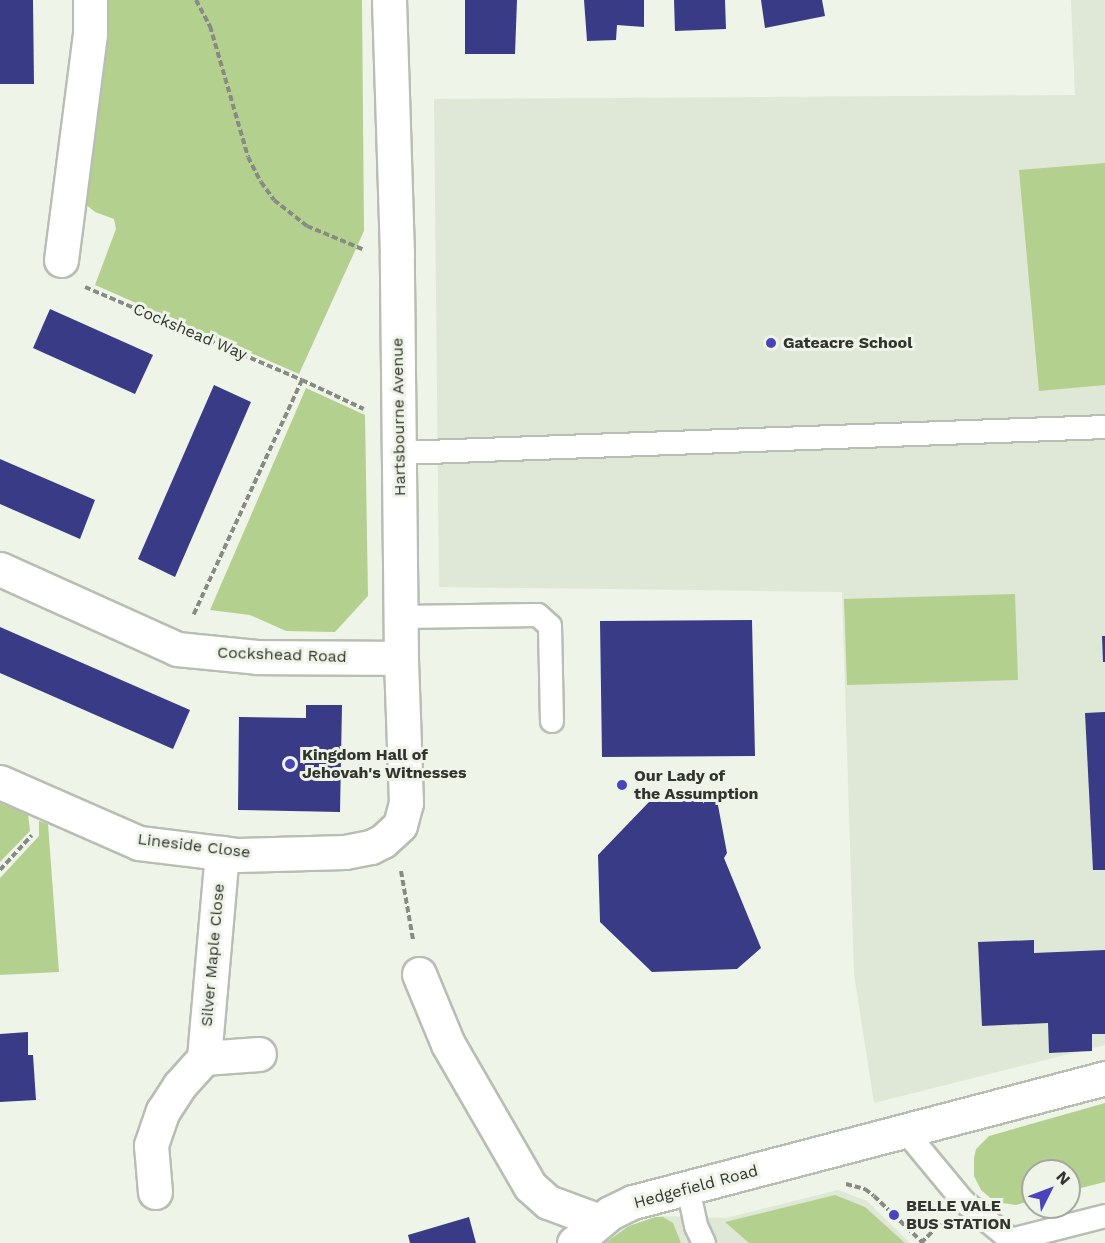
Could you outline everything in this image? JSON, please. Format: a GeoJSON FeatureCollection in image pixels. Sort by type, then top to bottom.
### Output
{"type":"FeatureCollection","features":[{"type":"Feature","properties":{"kind":"street"},"geometry":{"type":"LineString","coordinates":[[61,260],[90,34],[90,0]]}},
{"type":"Feature","properties":{"kind":"street","name":"Hartsbourne Avenue"},"geometry":{"type":"LineString","coordinates":[[389,0],[397,263],[401,658],[406,803],[404,816],[395,832]]}},
{"type":"Feature","properties":{"kind":"street","name":"Cockshead Road"},"geometry":{"type":"LineString","coordinates":[[0,569],[177,649],[257,657],[401,658]]}},
{"type":"Feature","properties":{"kind":"street","name":"Lineside Close"},"geometry":{"type":"LineString","coordinates":[[0,782],[139,843],[222,853],[345,852],[371,847],[395,832]]}},
{"type":"Feature","properties":{"kind":"street","name":"Silver Maple Close"},"geometry":{"type":"LineString","coordinates":[[204,1058],[222,853]]}},
{"type":"Feature","properties":{"kind":"street"},"geometry":{"type":"LineString","coordinates":[[419,974],[448,1044],[530,1186],[548,1202],[598,1221]]}},
{"type":"Feature","properties":{"kind":"street"},"geometry":{"type":"LineString","coordinates":[[155,1192],[151,1145],[159,1122],[179,1086],[204,1058],[259,1054]]}},
{"type":"Feature","properties":{"kind":"street","name":"Hedgefield Road"},"geometry":{"type":"LineString","coordinates":[[574,1243],[598,1221],[633,1202],[1105,1078]]}},
{"type":"Feature","properties":{"kind":"lane"},"geometry":{"type":"LineString","coordinates":[[400,453],[1105,427]]}},
{"type":"Feature","properties":{"kind":"lane"},"geometry":{"type":"LineString","coordinates":[[401,617],[538,615],[550,626],[552,721]]}},
{"type":"Feature","properties":{"kind":"lane"},"geometry":{"type":"LineString","coordinates":[[906,1132],[963,1201],[1011,1240],[1105,1216]]}},
{"type":"Feature","properties":{"kind":"lane"},"geometry":{"type":"LineString","coordinates":[[688,1188],[696,1226],[704,1243]]}},
{"type":"Feature","properties":{"kind":"path"},"geometry":{"type":"LineString","coordinates":[[196,0],[210,26],[248,157],[274,200],[308,226],[397,263]]}},
{"type":"Feature","properties":{"kind":"path","name":"Cockshead Way"},"geometry":{"type":"LineString","coordinates":[[61,260],[61,276],[302,380]]}},
{"type":"Feature","properties":{"kind":"path"},"geometry":{"type":"LineString","coordinates":[[177,649],[302,380],[364,409],[399,418]]}},
{"type":"Feature","properties":{"kind":"path"},"geometry":{"type":"LineString","coordinates":[[0,870],[34,832],[32,796]]}},
{"type":"Feature","properties":{"kind":"path"},"geometry":{"type":"LineString","coordinates":[[395,832],[419,974]]}},
{"type":"Feature","properties":{"kind":"path"},"geometry":{"type":"LineString","coordinates":[[841,1184],[865,1190],[874,1196],[923,1243]]}},
{"type":"Feature","properties":{"kind":"shaded area","name":"Gateacre School"},"geometry":{"type":"Polygon","coordinates":[[[1071,0],[1105,0],[1105,1045],[874,1103],[854,974],[842,592],[439,587],[434,99],[1075,95],[1071,0]]]}},
{"type":"Feature","properties":{"kind":"shaded area"},"geometry":{"type":"Polygon","coordinates":[[[838,1190],[867,1201],[910,1243],[604,1243],[626,1227],[662,1216],[726,1218],[838,1190]]]}},
{"type":"Feature","properties":{"kind":"green space"},"geometry":{"type":"Polygon","coordinates":[[[104,0],[362,0],[364,231],[299,374],[95,285],[116,229],[114,219],[95,212],[84,203],[104,0]]]}},
{"type":"Feature","properties":{"kind":"green space"},"geometry":{"type":"Polygon","coordinates":[[[1105,163],[1105,385],[1039,391],[1019,170],[1105,163]]]}},
{"type":"Feature","properties":{"kind":"green space"},"geometry":{"type":"Polygon","coordinates":[[[306,388],[365,415],[368,596],[335,632],[286,631],[250,615],[210,610],[306,388]]]}},
{"type":"Feature","properties":{"kind":"green space"},"geometry":{"type":"Polygon","coordinates":[[[1015,594],[1018,680],[847,685],[844,599],[1015,594]]]}},
{"type":"Feature","properties":{"kind":"green space"},"geometry":{"type":"Polygon","coordinates":[[[0,803],[28,814],[30,831],[0,862],[0,803]]]}},
{"type":"Feature","properties":{"kind":"green space"},"geometry":{"type":"Polygon","coordinates":[[[39,821],[48,824],[59,972],[0,975],[0,878],[39,836],[39,821]]]}},
{"type":"Feature","properties":{"kind":"green space"},"geometry":{"type":"Polygon","coordinates":[[[1105,1103],[1105,1182],[1081,1188],[1081,1159],[1021,1159],[1021,1204],[995,1202],[981,1190],[974,1176],[976,1149],[989,1136],[1105,1103]]]}},
{"type":"Feature","properties":{"kind":"green space"},"geometry":{"type":"Polygon","coordinates":[[[835,1195],[865,1207],[905,1243],[749,1243],[725,1222],[835,1195]]]}},
{"type":"Feature","properties":{"kind":"green space"},"geometry":{"type":"Polygon","coordinates":[[[655,1217],[663,1217],[673,1223],[681,1243],[605,1243],[629,1226],[655,1217]]]}},
{"type":"Feature","properties":{"kind":"building"},"geometry":{"type":"Polygon","coordinates":[[[0,0],[33,0],[34,84],[0,84],[0,0]]]}},
{"type":"Feature","properties":{"kind":"building"},"geometry":{"type":"Polygon","coordinates":[[[465,0],[517,0],[515,54],[465,54],[465,0]]]}},
{"type":"Feature","properties":{"kind":"building"},"geometry":{"type":"Polygon","coordinates":[[[584,0],[644,0],[644,27],[617,25],[616,40],[587,41],[584,0]]]}},
{"type":"Feature","properties":{"kind":"building"},"geometry":{"type":"Polygon","coordinates":[[[674,0],[725,0],[726,29],[675,31],[674,0]]]}},
{"type":"Feature","properties":{"kind":"building"},"geometry":{"type":"Polygon","coordinates":[[[761,0],[822,0],[825,16],[765,28],[761,0]]]}},
{"type":"Feature","properties":{"kind":"building"},"geometry":{"type":"Polygon","coordinates":[[[50,309],[153,355],[135,394],[33,348],[50,309]]]}},
{"type":"Feature","properties":{"kind":"building"},"geometry":{"type":"Polygon","coordinates":[[[214,385],[251,402],[175,577],[138,559],[214,385]]]}},
{"type":"Feature","properties":{"kind":"building"},"geometry":{"type":"Polygon","coordinates":[[[0,459],[95,500],[80,539],[0,504],[0,459]]]}},
{"type":"Feature","properties":{"kind":"building"},"geometry":{"type":"Polygon","coordinates":[[[752,620],[755,756],[602,757],[600,621],[752,620]]]}},
{"type":"Feature","properties":{"kind":"building"},"geometry":{"type":"Polygon","coordinates":[[[0,627],[190,710],[173,749],[0,673],[0,627]]]}},
{"type":"Feature","properties":{"kind":"building"},"geometry":{"type":"Polygon","coordinates":[[[1102,636],[1105,636],[1105,662],[1103,662],[1102,636]]]}},
{"type":"Feature","properties":{"kind":"building","name":"Kingdom Hall of Jehovah's Witnesses"},"geometry":{"type":"Polygon","coordinates":[[[306,705],[342,705],[340,812],[238,810],[239,717],[306,718],[306,705]]]}},
{"type":"Feature","properties":{"kind":"building"},"geometry":{"type":"Polygon","coordinates":[[[1105,712],[1105,870],[1093,870],[1085,713],[1105,712]]]}},
{"type":"Feature","properties":{"kind":"building"},"geometry":{"type":"Polygon","coordinates":[[[717,800],[727,853],[724,858],[761,948],[737,969],[652,972],[600,922],[598,855],[649,802],[717,800]]]}},
{"type":"Feature","properties":{"kind":"building"},"geometry":{"type":"Polygon","coordinates":[[[1034,940],[1034,953],[1105,950],[1105,1034],[1092,1034],[1092,1051],[1049,1053],[1048,1023],[982,1026],[978,942],[1034,940]]]}},
{"type":"Feature","properties":{"kind":"building"},"geometry":{"type":"Polygon","coordinates":[[[28,1032],[28,1055],[33,1055],[36,1100],[0,1102],[0,1034],[28,1032]]]}},
{"type":"Feature","properties":{"kind":"building"},"geometry":{"type":"Polygon","coordinates":[[[469,1217],[476,1243],[410,1243],[408,1235],[469,1217]]]}},
{"type":"Feature","properties":{"kind":"place","name":"Gateacre School"},"geometry":{"type":"Point","coordinates":[771,343]}},
{"type":"Feature","properties":{"kind":"place","name":"Kingdom Hall of Jehovah's Witnesses"},"geometry":{"type":"Point","coordinates":[290,764]}},
{"type":"Feature","properties":{"kind":"place","name":"Our Lady of the Assumption"},"geometry":{"type":"Point","coordinates":[622,785]}},
{"type":"Feature","properties":{"kind":"place","name":"BELLE VALE BUS STATION"},"geometry":{"type":"Point","coordinates":[894,1215]}}]}
